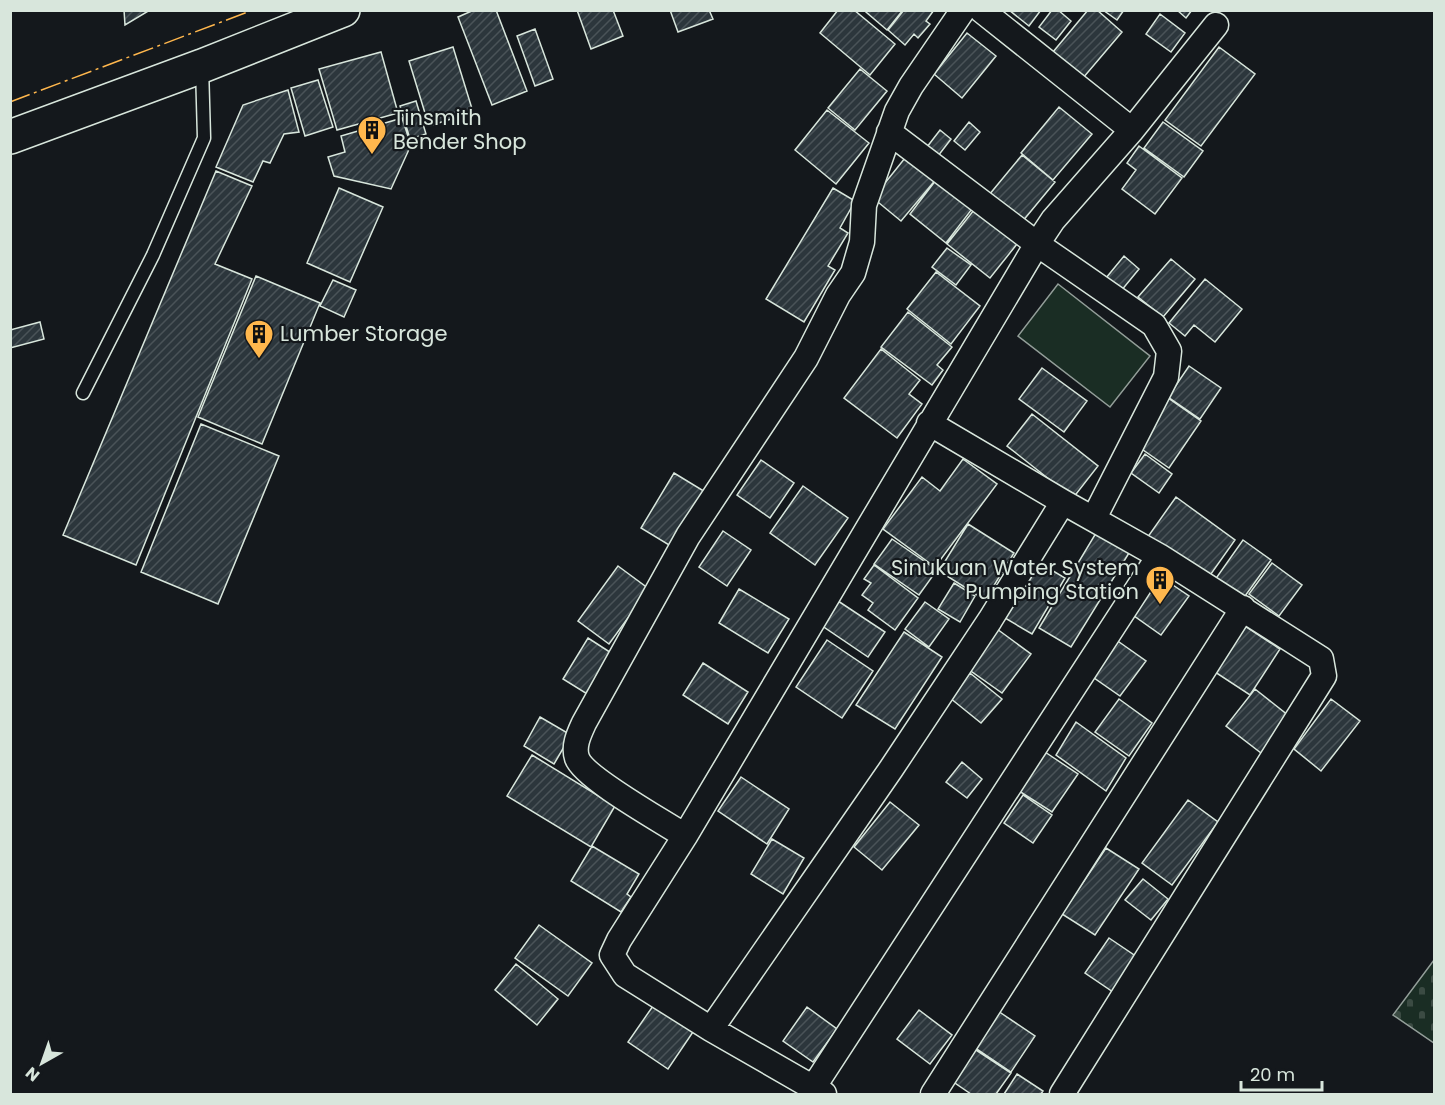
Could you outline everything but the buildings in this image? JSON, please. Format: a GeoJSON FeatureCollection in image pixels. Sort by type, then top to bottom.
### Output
{"type":"FeatureCollection","features":[{"type":"Feature","properties":{"kind":"highway"},"geometry":{"type":"LineString","coordinates":[[10,137],[202,66],[343,10]]}},
{"type":"Feature","properties":{"kind":"street"},"geometry":{"type":"LineString","coordinates":[[686,836],[593,777],[577,759],[576,742],[590,712],[688,536],[806,358],[838,295],[853,273],[862,242],[864,205],[897,111],[911,86],[963,10]]}},
{"type":"Feature","properties":{"kind":"street"},"geometry":{"type":"LineString","coordinates":[[981,10],[1132,130]]}},
{"type":"Feature","properties":{"kind":"street"},"geometry":{"type":"LineString","coordinates":[[1159,556],[818,1091],[711,1029],[625,975],[612,956],[619,940],[686,836],[1036,244],[1053,220],[1132,130],[1216,25]]}},
{"type":"Feature","properties":{"kind":"street"},"geometry":{"type":"LineString","coordinates":[[890,132],[1036,244],[1154,325],[1169,351],[1166,377],[1094,518]]}},
{"type":"Feature","properties":{"kind":"street"},"geometry":{"type":"LineString","coordinates":[[929,423],[1159,556],[1321,659],[1324,676],[1062,1095]]}},
{"type":"Feature","properties":{"kind":"street"},"geometry":{"type":"LineString","coordinates":[[711,1029],[964,660],[1063,502]]}},
{"type":"Feature","properties":{"kind":"street"},"geometry":{"type":"LineString","coordinates":[[933,1095],[1243,608]]}},
{"type":"Feature","properties":{"kind":"lane"},"geometry":{"type":"LineString","coordinates":[[83,393],[153,255],[204,138],[202,66]]}},
{"type":"Feature","properties":{"kind":"green space"},"geometry":{"type":"Polygon","coordinates":[[[1058,284],[1150,356],[1110,407],[1018,336],[1058,284]]]}},
{"type":"Feature","properties":{"kind":"green space"},"geometry":{"type":"Polygon","coordinates":[[[1434,960],[1434,1043],[1393,1015],[1434,960]]]}},
{"type":"Feature","properties":{"kind":"power"},"geometry":{"type":"LineString","coordinates":[[10,102],[253,10]]}},
{"type":"Feature","properties":{"kind":"place","name":"Tinsmith Bender Shop"},"geometry":{"type":"Point","coordinates":[372,156]}},
{"type":"Feature","properties":{"kind":"place","name":"Lumber Storage"},"geometry":{"type":"Point","coordinates":[259,360]}},
{"type":"Feature","properties":{"kind":"place","name":"Sinukuan Water System Pumping Station"},"geometry":{"type":"Point","coordinates":[1160,606]}}]}
